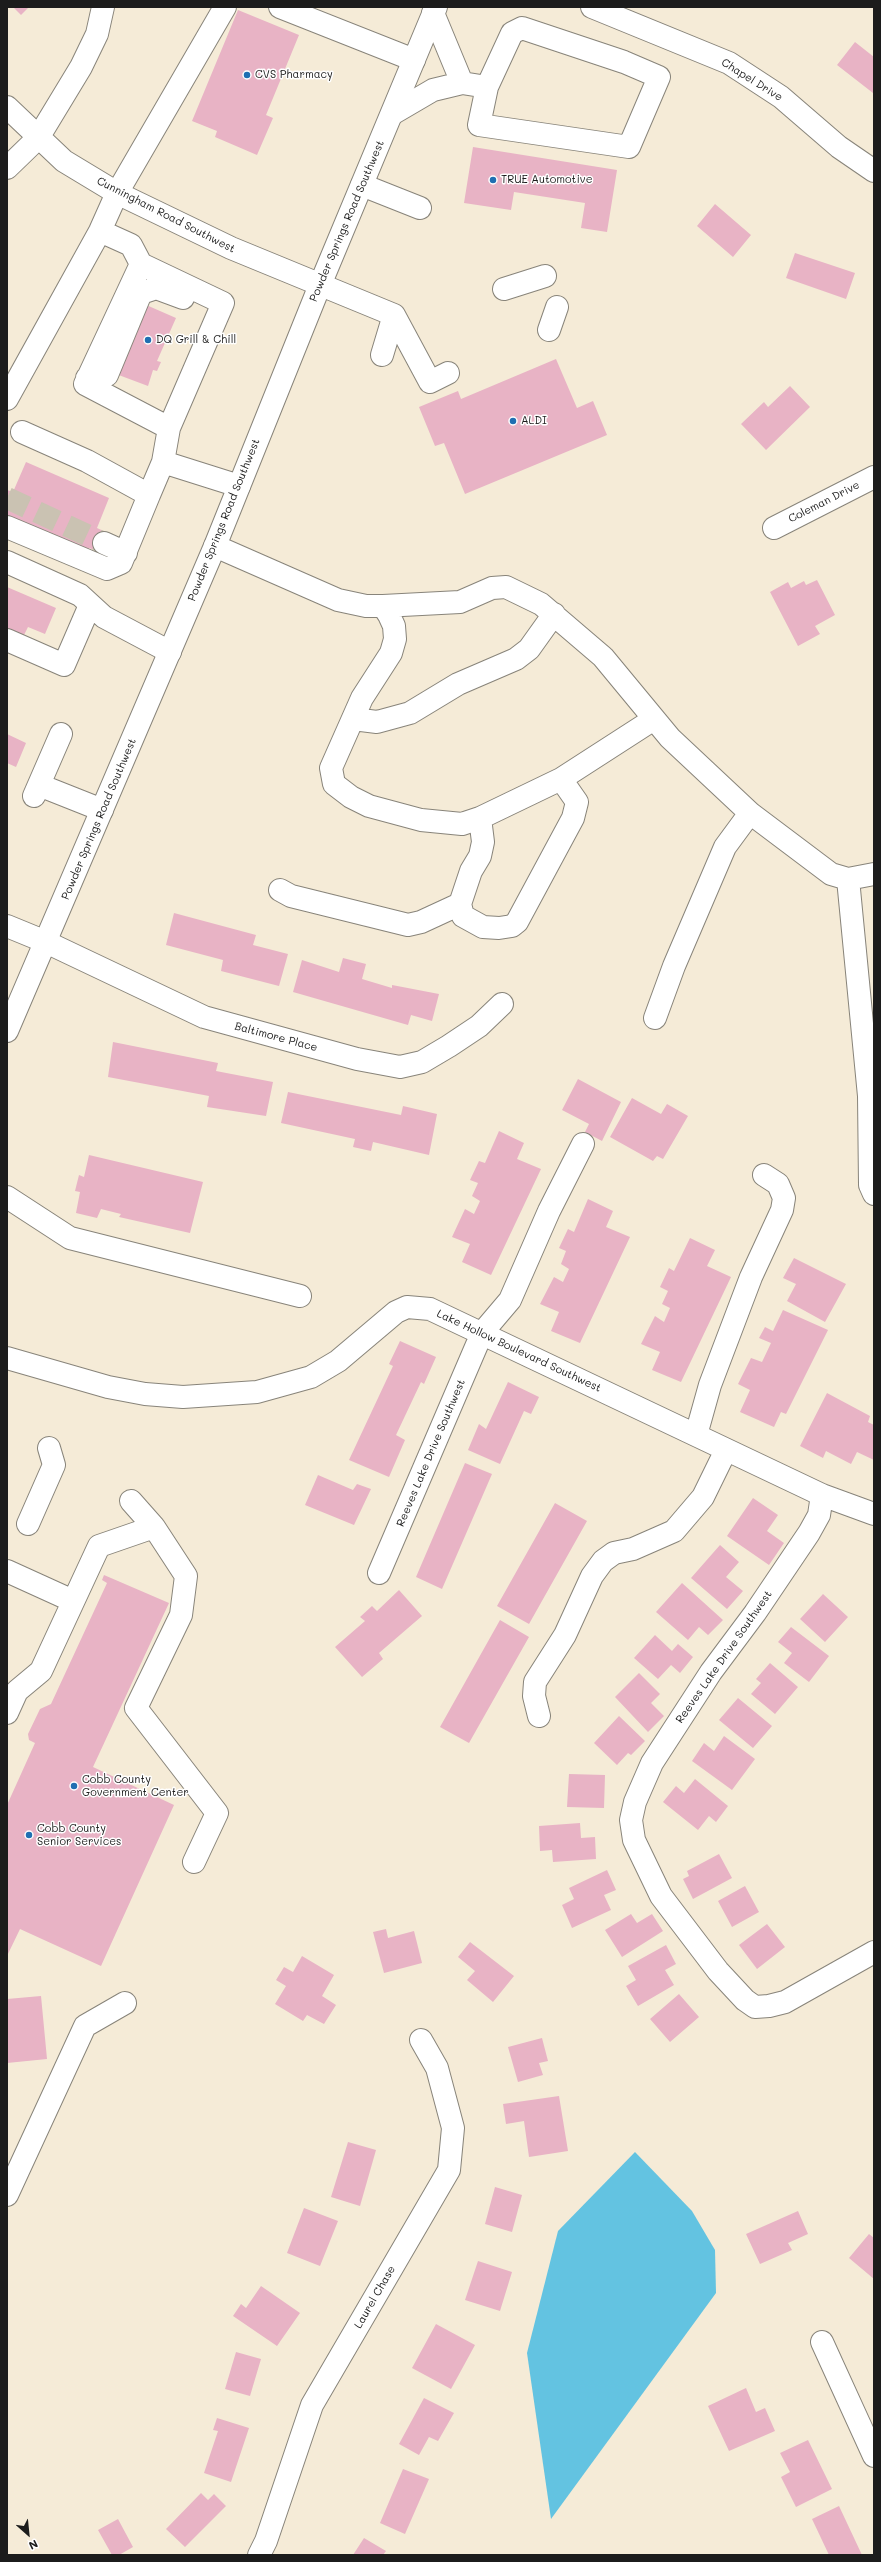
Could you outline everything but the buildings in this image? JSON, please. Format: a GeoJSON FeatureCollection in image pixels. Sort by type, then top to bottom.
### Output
{"type":"FeatureCollection","features":[{"type":"Feature","properties":{"kind":"street"},"geometry":{"type":"LineString","coordinates":[[7,168],[38,138],[81,67],[97,34],[103,7]]}},
{"type":"Feature","properties":{"kind":"street"},"geometry":{"type":"LineString","coordinates":[[7,399],[100,231],[117,193],[224,7]]}},
{"type":"Feature","properties":{"kind":"street"},"geometry":{"type":"LineString","coordinates":[[280,7],[414,60]]}},
{"type":"Feature","properties":{"kind":"street","name":"Chapel Drive"},"geometry":{"type":"LineString","coordinates":[[592,7],[728,63],[781,97],[839,147],[874,171]]}},
{"type":"Feature","properties":{"kind":"street"},"geometry":{"type":"LineString","coordinates":[[435,10],[462,83]]}},
{"type":"Feature","properties":{"kind":"street","name":"Powder Springs Road Southwest"},"geometry":{"type":"LineString","coordinates":[[7,1031],[215,546],[320,285],[435,10]]}},
{"type":"Feature","properties":{"kind":"street"},"geometry":{"type":"LineString","coordinates":[[522,28],[564,41],[659,77],[629,147],[479,125],[487,87],[512,33],[522,28]]}},
{"type":"Feature","properties":{"kind":"street"},"geometry":{"type":"LineString","coordinates":[[392,114],[433,90],[462,83],[487,87]]}},
{"type":"Feature","properties":{"kind":"street","name":"Cunningham Road Southwest"},"geometry":{"type":"LineString","coordinates":[[7,107],[64,161],[117,193],[231,248],[394,315]]}},
{"type":"Feature","properties":{"kind":"street"},"geometry":{"type":"LineString","coordinates":[[362,185],[420,208]]}},
{"type":"Feature","properties":{"kind":"street"},"geometry":{"type":"LineString","coordinates":[[7,527],[107,568],[121,563],[163,462],[169,428],[223,302],[141,264],[131,245],[100,231]]}},
{"type":"Feature","properties":{"kind":"street"},"geometry":{"type":"LineString","coordinates":[[141,264],[84,384],[169,428]]}},
{"type":"Feature","properties":{"kind":"street"},"geometry":{"type":"LineString","coordinates":[[504,289],[544,276]]}},
{"type":"Feature","properties":{"kind":"street"},"geometry":{"type":"LineString","coordinates":[[87,378],[107,375],[141,293],[156,288],[200,304],[214,298]]}},
{"type":"Feature","properties":{"kind":"street"},"geometry":{"type":"LineString","coordinates":[[549,330],[557,307]]}},
{"type":"Feature","properties":{"kind":"street"},"geometry":{"type":"LineString","coordinates":[[382,355],[394,315]]}},
{"type":"Feature","properties":{"kind":"street"},"geometry":{"type":"LineString","coordinates":[[394,315],[430,382],[448,373]]}},
{"type":"Feature","properties":{"kind":"street"},"geometry":{"type":"LineString","coordinates":[[22,432],[87,461],[149,495]]}},
{"type":"Feature","properties":{"kind":"street"},"geometry":{"type":"LineString","coordinates":[[163,462],[239,486]]}},
{"type":"Feature","properties":{"kind":"street","name":"Coleman Drive"},"geometry":{"type":"LineString","coordinates":[[774,528],[874,477]]}},
{"type":"Feature","properties":{"kind":"street"},"geometry":{"type":"LineString","coordinates":[[104,543],[126,553]]}},
{"type":"Feature","properties":{"kind":"street"},"geometry":{"type":"LineString","coordinates":[[215,546],[338,600],[366,606],[460,602],[492,588],[506,587],[541,604],[603,657],[670,738],[750,813],[831,874],[848,879],[874,874]]}},
{"type":"Feature","properties":{"kind":"street"},"geometry":{"type":"LineString","coordinates":[[7,562],[80,595],[104,617],[170,652]]}},
{"type":"Feature","properties":{"kind":"street"},"geometry":{"type":"LineString","coordinates":[[7,640],[64,665],[90,605]]}},
{"type":"Feature","properties":{"kind":"street"},"geometry":{"type":"LineString","coordinates":[[383,606],[394,626],[395,639],[391,653],[362,698],[331,768],[334,784],[351,797],[369,806],[421,820],[462,824],[480,818],[561,779],[654,719]]}},
{"type":"Feature","properties":{"kind":"street"},"geometry":{"type":"LineString","coordinates":[[353,719],[377,722],[410,713],[458,684],[516,659],[528,649],[554,614]]}},
{"type":"Feature","properties":{"kind":"street"},"geometry":{"type":"LineString","coordinates":[[61,734],[37,790],[102,810]]}},
{"type":"Feature","properties":{"kind":"street"},"geometry":{"type":"LineString","coordinates":[[480,818],[483,842],[480,856],[471,871],[460,904],[463,916],[483,927],[499,928],[512,926],[517,922],[573,818],[577,802],[561,779]]}},
{"type":"Feature","properties":{"kind":"street"},"geometry":{"type":"LineString","coordinates":[[655,1018],[674,966],[725,847],[750,813]]}},
{"type":"Feature","properties":{"kind":"street"},"geometry":{"type":"LineString","coordinates":[[848,879],[872,1097],[869,1158],[870,1185],[874,1194]]}},
{"type":"Feature","properties":{"kind":"street"},"geometry":{"type":"LineString","coordinates":[[280,890],[291,896],[408,925],[421,922],[460,904]]}},
{"type":"Feature","properties":{"kind":"street","name":"Baltimore Place"},"geometry":{"type":"LineString","coordinates":[[7,926],[46,942],[204,1017],[357,1060],[400,1067],[422,1062],[449,1046],[479,1026],[502,1004]]}},
{"type":"Feature","properties":{"kind":"street","name":"Reeves Lake Drive Southwest"},"geometry":{"type":"LineString","coordinates":[[379,1573],[482,1333],[510,1300],[549,1211],[583,1144]]}},
{"type":"Feature","properties":{"kind":"street"},"geometry":{"type":"LineString","coordinates":[[696,1435],[710,1385],[748,1284],[782,1210],[784,1198],[778,1184],[764,1175]]}},
{"type":"Feature","properties":{"kind":"street"},"geometry":{"type":"LineString","coordinates":[[7,1197],[70,1238],[300,1296]]}},
{"type":"Feature","properties":{"kind":"street","name":"Lake Hollow Boulevard Southwest"},"geometry":{"type":"LineString","coordinates":[[7,1358],[108,1387],[146,1394],[183,1396],[225,1395],[257,1392],[311,1377],[338,1362],[396,1312],[407,1307],[430,1309],[822,1495],[874,1514]]}},
{"type":"Feature","properties":{"kind":"street"},"geometry":{"type":"LineString","coordinates":[[28,1524],[54,1465],[49,1448]]}},
{"type":"Feature","properties":{"kind":"street"},"geometry":{"type":"LineString","coordinates":[[539,1716],[534,1696],[535,1682],[565,1635],[592,1576],[603,1561],[614,1554],[633,1549],[674,1531],[702,1497],[726,1450]]}},
{"type":"Feature","properties":{"kind":"street","name":"Reeves Lake Drive Southwest"},"geometry":{"type":"LineString","coordinates":[[822,1495],[819,1516],[809,1533],[755,1613],[711,1672],[652,1763],[640,1789],[631,1820],[634,1840],[660,1896],[718,1971],[745,2000],[755,2007],[770,2006],[785,2002],[874,1952]]}},
{"type":"Feature","properties":{"kind":"street"},"geometry":{"type":"LineString","coordinates":[[130,1501],[154,1527],[186,1576],[181,1615],[136,1708],[217,1813],[194,1862]]}},
{"type":"Feature","properties":{"kind":"street"},"geometry":{"type":"LineString","coordinates":[[7,1713],[17,1691],[41,1671],[72,1601],[99,1546],[154,1527]]}},
{"type":"Feature","properties":{"kind":"street"},"geometry":{"type":"LineString","coordinates":[[7,1571],[72,1601]]}},
{"type":"Feature","properties":{"kind":"street"},"geometry":{"type":"LineString","coordinates":[[7,2195],[85,2026],[125,2003]]}},
{"type":"Feature","properties":{"kind":"street","name":"Laurel Chase"},"geometry":{"type":"LineString","coordinates":[[259,2555],[266,2541],[312,2405],[449,2170],[453,2128],[437,2068],[421,2040]]}},
{"type":"Feature","properties":{"kind":"street"},"geometry":{"type":"LineString","coordinates":[[822,2342],[874,2456]]}},
{"type":"Feature","properties":{"kind":"water"},"geometry":{"type":"Polygon","coordinates":[[[635,2152],[692,2211],[715,2250],[716,2293],[551,2519],[527,2353],[558,2231],[635,2152]]]}},
{"type":"Feature","properties":{"kind":"tunnel"},"geometry":{"type":"LineString","coordinates":[[7,498],[104,543]]}},
{"type":"Feature","properties":{"kind":"place","name":"CVS Pharmacy"},"geometry":{"type":"Point","coordinates":[247,75]}},
{"type":"Feature","properties":{"kind":"place","name":"TRUE Automotive"},"geometry":{"type":"Point","coordinates":[493,180]}},
{"type":"Feature","properties":{"kind":"place","name":"DQ Grill & Chill"},"geometry":{"type":"Point","coordinates":[148,340]}},
{"type":"Feature","properties":{"kind":"place","name":"ALDI"},"geometry":{"type":"Point","coordinates":[513,421]}},
{"type":"Feature","properties":{"kind":"place","name":"Cobb County Government Center"},"geometry":{"type":"Point","coordinates":[74,1786]}},
{"type":"Feature","properties":{"kind":"place","name":"Cobb County Senior Services"},"geometry":{"type":"Point","coordinates":[29,1835]}}]}
